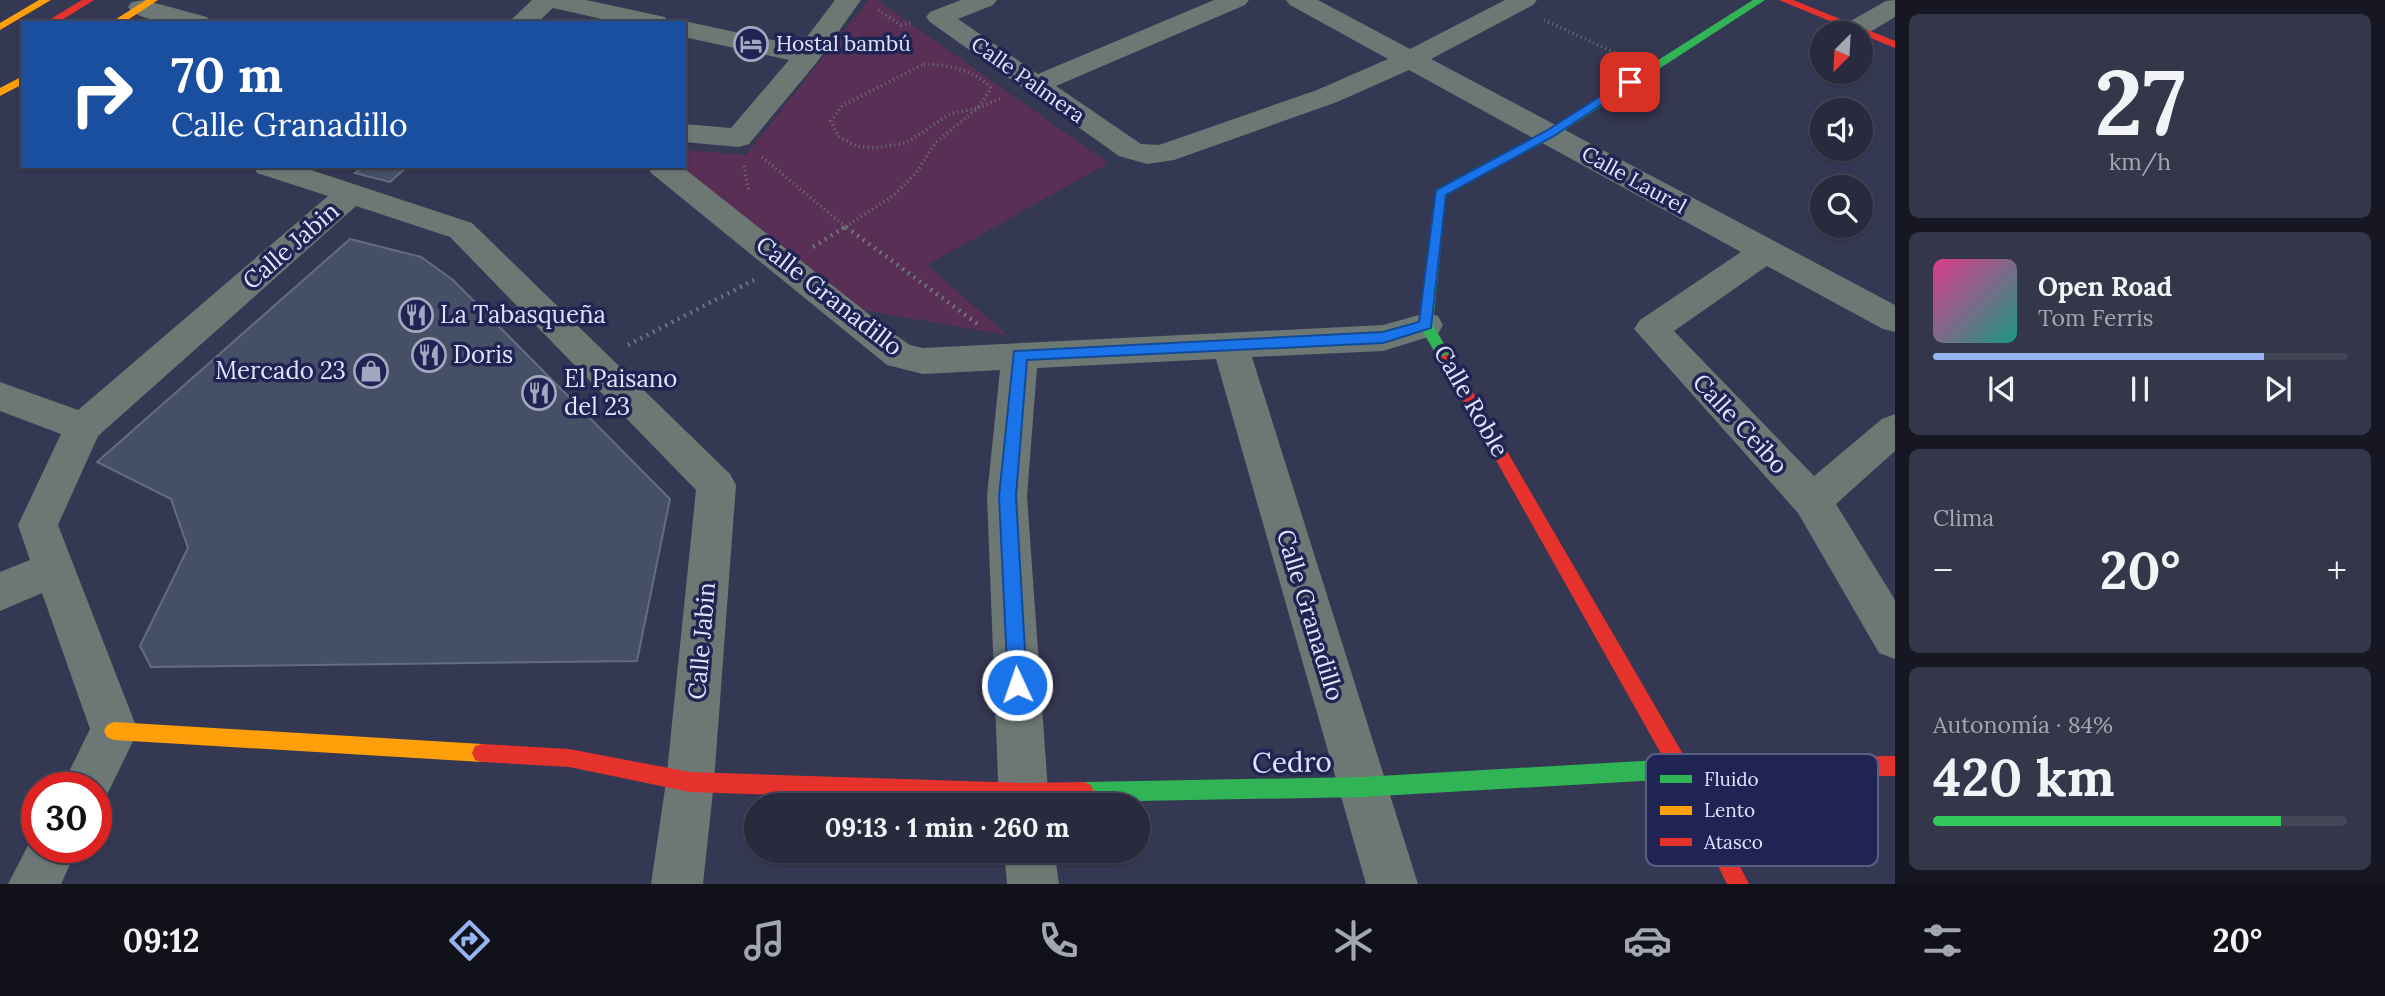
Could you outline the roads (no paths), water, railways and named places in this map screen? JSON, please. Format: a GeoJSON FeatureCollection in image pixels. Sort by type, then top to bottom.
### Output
{"type":"FeatureCollection","features":[{"type":"Feature","properties":{"kind":"street"},"geometry":{"type":"LineString","coordinates":[[0,27],[46,0]]}},
{"type":"Feature","properties":{"kind":"street"},"geometry":{"type":"LineString","coordinates":[[52,21],[89,0]]}},
{"type":"Feature","properties":{"kind":"street"},"geometry":{"type":"LineString","coordinates":[[523,21],[549,0],[647,21]]}},
{"type":"Feature","properties":{"kind":"street","name":"Calle Palmera"},"geometry":{"type":"LineString","coordinates":[[984,0],[939,17],[1130,150],[1147,155],[1163,154],[1327,96],[1409,60]]}},
{"type":"Feature","properties":{"kind":"street"},"geometry":{"type":"LineString","coordinates":[[1035,85],[1236,0]]}},
{"type":"Feature","properties":{"kind":"street","name":"Calle Laurel"},"geometry":{"type":"LineString","coordinates":[[1299,0],[1895,320]]}},
{"type":"Feature","properties":{"kind":"street","name":"Calle Roble"},"geometry":{"type":"LineString","coordinates":[[1672,754],[1426,325],[1440,193],[1550,134],[1760,0]]}},
{"type":"Feature","properties":{"kind":"street"},"geometry":{"type":"LineString","coordinates":[[1784,0],[1836,21]]}},
{"type":"Feature","properties":{"kind":"street"},"geometry":{"type":"LineString","coordinates":[[686,133],[739,138],[807,56],[860,3]]}},
{"type":"Feature","properties":{"kind":"street"},"geometry":{"type":"LineString","coordinates":[[1409,60],[1518,3]]}},
{"type":"Feature","properties":{"kind":"street"},"geometry":{"type":"LineString","coordinates":[[118,21],[147,4],[193,21]]}},
{"type":"Feature","properties":{"kind":"street"},"geometry":{"type":"LineString","coordinates":[[1870,21],[1895,6]]}},
{"type":"Feature","properties":{"kind":"street"},"geometry":{"type":"LineString","coordinates":[[686,29],[807,56]]}},
{"type":"Feature","properties":{"kind":"street"},"geometry":{"type":"LineString","coordinates":[[1873,36],[1895,45]]}},
{"type":"Feature","properties":{"kind":"street"},"geometry":{"type":"LineString","coordinates":[[278,168],[344,182]]}},
{"type":"Feature","properties":{"kind":"street","name":"Calle Granadillo"},"geometry":{"type":"LineString","coordinates":[[665,168],[900,356],[923,361],[1383,338],[1426,325]]}},
{"type":"Feature","properties":{"kind":"street","name":"Calle Jabin"},"geometry":{"type":"LineString","coordinates":[[114,731],[38,525],[83,427],[344,182],[461,230],[716,485],[690,782],[677,884]]}},
{"type":"Feature","properties":{"kind":"street","name":"Calle Ceibo"},"geometry":{"type":"LineString","coordinates":[[1765,251],[1652,329],[1812,501],[1895,639]]}},
{"type":"Feature","properties":{"kind":"street","name":"Calle Granadillo"},"geometry":{"type":"LineString","coordinates":[[1230,345],[1392,884]]}},
{"type":"Feature","properties":{"kind":"street"},"geometry":{"type":"LineString","coordinates":[[1020,355],[1007,496],[1023,793]]}},
{"type":"Feature","properties":{"kind":"street"},"geometry":{"type":"LineString","coordinates":[[0,396],[83,427]]}},
{"type":"Feature","properties":{"kind":"street"},"geometry":{"type":"LineString","coordinates":[[1812,501],[1895,429]]}},
{"type":"Feature","properties":{"kind":"street"},"geometry":{"type":"LineString","coordinates":[[0,592],[52,569]]}},
{"type":"Feature","properties":{"kind":"street"},"geometry":{"type":"LineString","coordinates":[[93,772],[114,731],[569,758],[690,782]]}},
{"type":"Feature","properties":{"kind":"street","name":"Cedro"},"geometry":{"type":"LineString","coordinates":[[1150,795],[1362,787],[1646,770]]}},
{"type":"Feature","properties":{"kind":"street","name":"Cedro"},"geometry":{"type":"LineString","coordinates":[[690,782],[905,793]]}},
{"type":"Feature","properties":{"kind":"street"},"geometry":{"type":"LineString","coordinates":[[34,884],[45,863]]}},
{"type":"Feature","properties":{"kind":"street"},"geometry":{"type":"LineString","coordinates":[[1032,863],[1034,884]]}},
{"type":"Feature","properties":{"kind":"street","name":"Calle Roble"},"geometry":{"type":"LineString","coordinates":[[1729,866],[1738,884]]}},
{"type":"Feature","properties":{"kind":"place","name":"Hostal bambú"},"geometry":{"type":"Point","coordinates":[751,44]}},
{"type":"Feature","properties":{"kind":"place","name":"La Tabasqueña"},"geometry":{"type":"Point","coordinates":[416,315]}},
{"type":"Feature","properties":{"kind":"place","name":"Doris"},"geometry":{"type":"Point","coordinates":[429,355]}},
{"type":"Feature","properties":{"kind":"place","name":"Mercado 23"},"geometry":{"type":"Point","coordinates":[371,371]}},
{"type":"Feature","properties":{"kind":"place","name":"El Paisano del 23"},"geometry":{"type":"Point","coordinates":[539,393]}}]}
